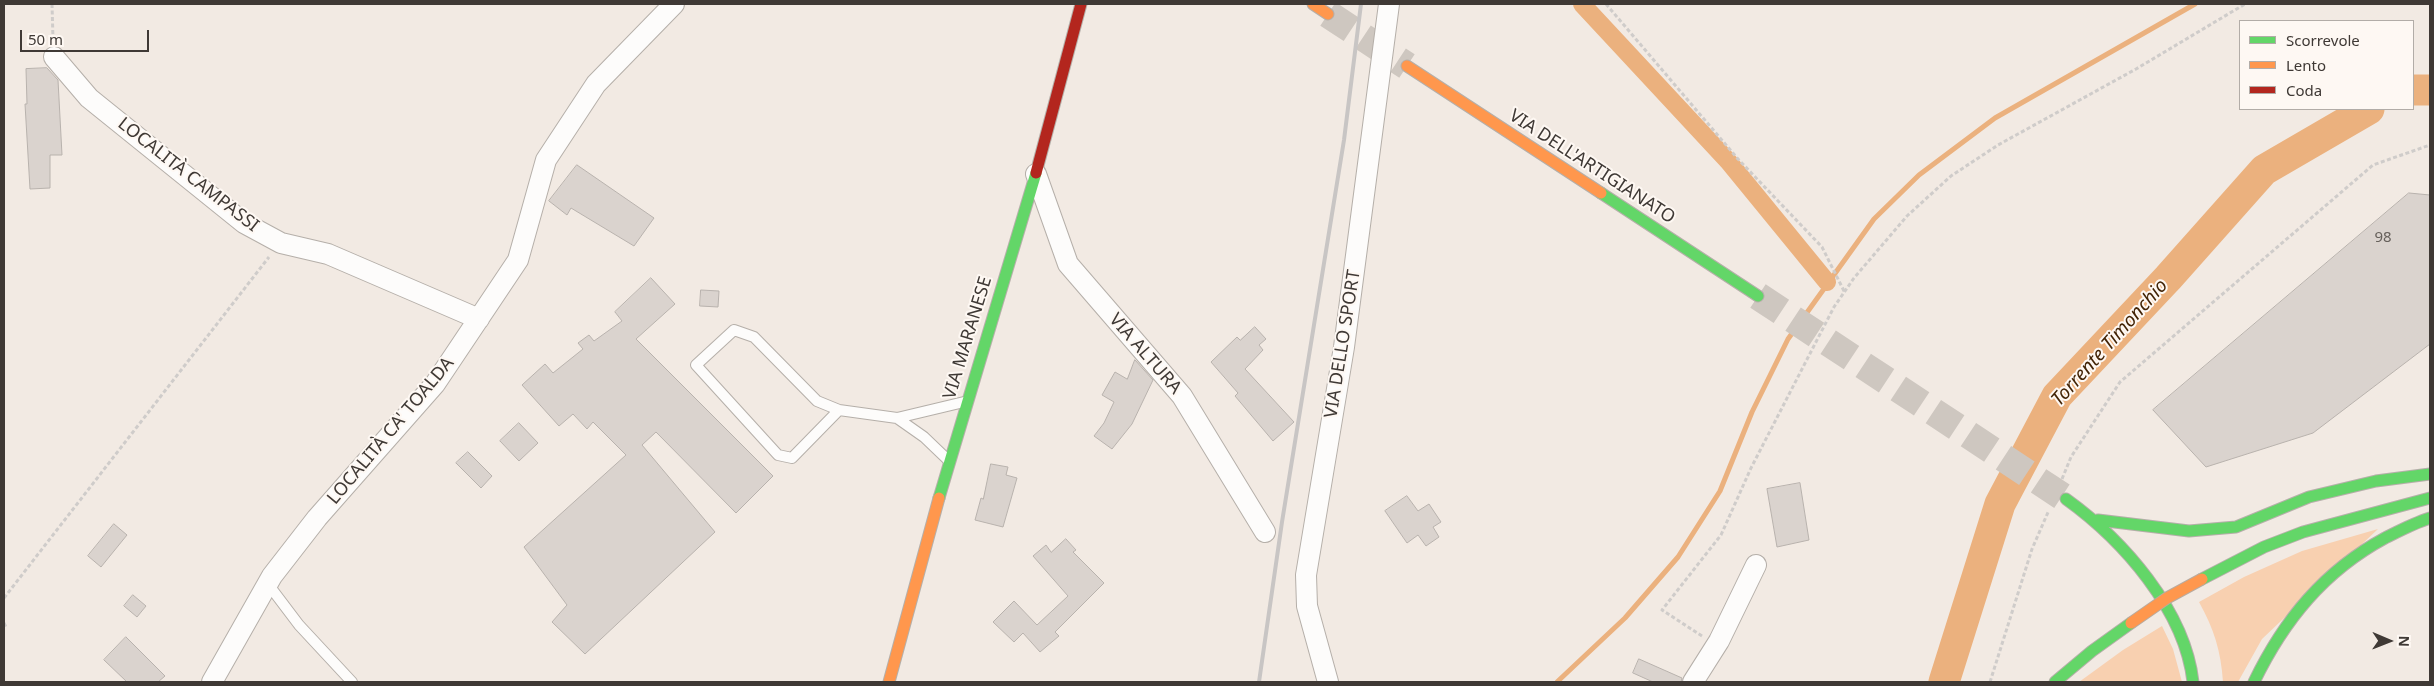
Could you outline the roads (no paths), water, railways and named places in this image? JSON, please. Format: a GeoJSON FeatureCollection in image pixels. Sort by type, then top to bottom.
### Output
{"type":"FeatureCollection","features":[{"type":"Feature","properties":{"kind":"main road","name":"VIA MARANESE"},"geometry":{"type":"LineString","coordinates":[[889,682],[949,462],[1036,174],[1081,4]]}},
{"type":"Feature","properties":{"kind":"main road"},"geometry":{"type":"LineString","coordinates":[[1313,4],[1328,14]]}},
{"type":"Feature","properties":{"kind":"main road","name":"VIA DELL'ARTIGIANATO"},"geometry":{"type":"LineString","coordinates":[[1406,66],[1758,296]]}},
{"type":"Feature","properties":{"kind":"main road"},"geometry":{"type":"LineString","coordinates":[[2098,520],[2189,531],[2236,527],[2309,497],[2376,481],[2430,474]]}},
{"type":"Feature","properties":{"kind":"main road"},"geometry":{"type":"LineString","coordinates":[[2066,498],[2133,544],[2146,557]]}},
{"type":"Feature","properties":{"kind":"main road"},"geometry":{"type":"LineString","coordinates":[[2055,682],[2092,651],[2167,598],[2241,558],[2286,538],[2355,517],[2430,498]]}},
{"type":"Feature","properties":{"kind":"main road"},"geometry":{"type":"LineString","coordinates":[[2084,511],[2131,556],[2164,602],[2189,655],[2193,682]]}},
{"type":"Feature","properties":{"kind":"main road"},"geometry":{"type":"LineString","coordinates":[[2254,682],[2268,652],[2300,604],[2340,565],[2375,543],[2430,518]]}},
{"type":"Feature","properties":{"kind":"main road"},"geometry":{"type":"LineString","coordinates":[[2170,583],[2177,590],[2185,607]]}},
{"type":"Feature","properties":{"kind":"street","name":"LOCALITÀ CA' TOALDA"},"geometry":{"type":"LineString","coordinates":[[212,682],[268,584],[317,518],[435,384],[518,260],[546,160],[596,84],[674,4]]}},
{"type":"Feature","properties":{"kind":"street","name":"VIA DELLO SPORT"},"geometry":{"type":"LineString","coordinates":[[1328,682],[1307,606],[1306,575],[1344,347],[1389,4]]}},
{"type":"Feature","properties":{"kind":"street","name":"LOCALITÀ CAMPASSI"},"geometry":{"type":"LineString","coordinates":[[54,58],[89,98],[244,223],[281,242],[328,254],[479,319]]}},
{"type":"Feature","properties":{"kind":"street","name":"VIA ALTURA"},"geometry":{"type":"LineString","coordinates":[[1036,174],[1068,264],[1182,396],[1265,532]]}},
{"type":"Feature","properties":{"kind":"street"},"geometry":{"type":"LineString","coordinates":[[1693,682],[1716,645],[1756,565]]}},
{"type":"Feature","properties":{"kind":"lane"},"geometry":{"type":"LineString","coordinates":[[839,410],[792,458],[778,455],[696,365],[734,330],[754,337],[817,401],[839,410],[897,418],[967,401]]}},
{"type":"Feature","properties":{"kind":"lane"},"geometry":{"type":"LineString","coordinates":[[897,418],[924,437],[949,462]]}},
{"type":"Feature","properties":{"kind":"lane"},"geometry":{"type":"LineString","coordinates":[[268,584],[299,626],[352,682]]}},
{"type":"Feature","properties":{"kind":"waterway"},"geometry":{"type":"LineString","coordinates":[[1582,4],[1728,161],[1827,282]]}},
{"type":"Feature","properties":{"kind":"waterway"},"geometry":{"type":"LineString","coordinates":[[1557,682],[1625,618],[1678,557],[1720,491],[1752,412],[1788,339],[1874,219],[1919,175],[1995,118],[2195,4]]}},
{"type":"Feature","properties":{"kind":"waterway","name":"Torrente Timonchio"},"geometry":{"type":"LineString","coordinates":[[2414,90],[2430,90]]}},
{"type":"Feature","properties":{"kind":"waterway","name":"Torrente Timonchio"},"geometry":{"type":"LineString","coordinates":[[1944,682],[2000,504],[2057,396],[2168,278],[2264,170],[2367,110]]}},
{"type":"Feature","properties":{"kind":"tunnel"},"geometry":{"type":"LineString","coordinates":[[1328,14],[1407,66]]}},
{"type":"Feature","properties":{"kind":"tunnel"},"geometry":{"type":"LineString","coordinates":[[1758,296],[2066,499]]}},
{"type":"Feature","properties":{"kind":"railway"},"geometry":{"type":"LineString","coordinates":[[1259,682],[1282,522],[1344,140],[1361,4]]}}]}
